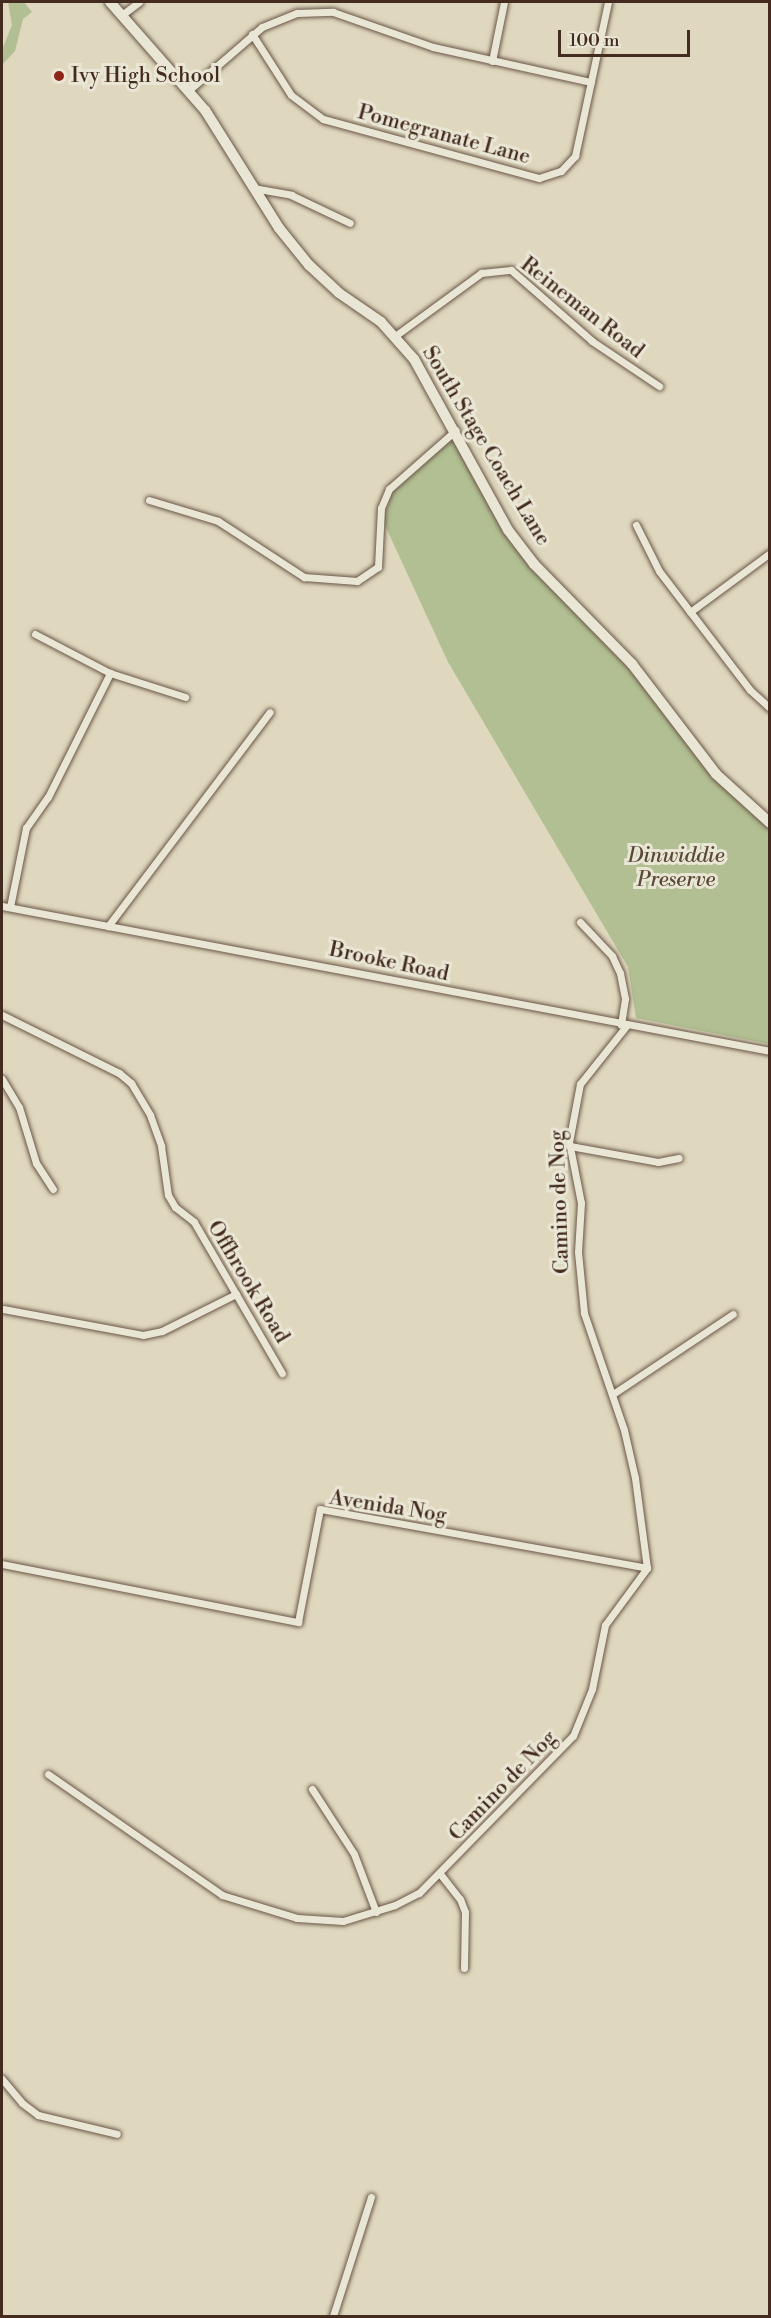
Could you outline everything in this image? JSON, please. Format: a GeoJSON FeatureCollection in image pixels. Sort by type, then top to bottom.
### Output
{"type":"FeatureCollection","features":[{"type":"Feature","properties":{"kind":"main road","name":"South Stage Coach Lane"},"geometry":{"type":"LineString","coordinates":[[110,2],[189,90],[253,188],[309,265],[395,336],[414,359],[456,430],[508,530],[534,564],[618,648],[716,774],[770,823]]}},
{"type":"Feature","properties":{"kind":"street"},"geometry":{"type":"LineString","coordinates":[[123,14],[139,2]]}},
{"type":"Feature","properties":{"kind":"street"},"geometry":{"type":"LineString","coordinates":[[492,61],[504,2]]}},
{"type":"Feature","properties":{"kind":"street","name":"Pomegranate Lane"},"geometry":{"type":"LineString","coordinates":[[252,34],[291,95],[323,119],[539,178],[561,171],[575,156],[608,2]]}},
{"type":"Feature","properties":{"kind":"street"},"geometry":{"type":"LineString","coordinates":[[189,90],[252,34],[297,13],[333,12],[433,47],[591,82]]}},
{"type":"Feature","properties":{"kind":"street"},"geometry":{"type":"LineString","coordinates":[[253,188],[291,195],[350,224]]}},
{"type":"Feature","properties":{"kind":"street","name":"Reineman Road"},"geometry":{"type":"LineString","coordinates":[[395,336],[481,273],[498,268],[511,270],[592,340],[659,386]]}},
{"type":"Feature","properties":{"kind":"street"},"geometry":{"type":"LineString","coordinates":[[148,500],[218,521],[304,577],[357,582],[378,567],[381,508],[389,489],[456,430]]}},
{"type":"Feature","properties":{"kind":"street"},"geometry":{"type":"LineString","coordinates":[[636,525],[659,572],[750,690],[770,708]]}},
{"type":"Feature","properties":{"kind":"street"},"geometry":{"type":"LineString","coordinates":[[690,612],[770,553]]}},
{"type":"Feature","properties":{"kind":"street"},"geometry":{"type":"LineString","coordinates":[[35,634],[110,674],[185,697]]}},
{"type":"Feature","properties":{"kind":"street"},"geometry":{"type":"LineString","coordinates":[[6,907],[26,828],[48,797],[110,674]]}},
{"type":"Feature","properties":{"kind":"street"},"geometry":{"type":"LineString","coordinates":[[108,926],[270,712]]}},
{"type":"Feature","properties":{"kind":"street","name":"Brooke Road"},"geometry":{"type":"LineString","coordinates":[[6,907],[279,956],[624,1025],[770,1051]]}},
{"type":"Feature","properties":{"kind":"street"},"geometry":{"type":"LineString","coordinates":[[580,922],[612,956],[620,973],[625,999],[624,1025]]}},
{"type":"Feature","properties":{"kind":"street","name":"Offbrook Road"},"geometry":{"type":"LineString","coordinates":[[2,1015],[119,1072],[131,1083],[150,1115],[161,1146],[168,1195],[175,1207],[194,1222],[282,1373]]}},
{"type":"Feature","properties":{"kind":"street","name":"Camino de Nog"},"geometry":{"type":"LineString","coordinates":[[48,1774],[222,1895],[315,1922],[343,1921],[376,1912],[419,1893],[441,1875],[573,1736],[592,1689],[605,1625],[647,1568],[635,1478],[613,1394],[584,1313],[578,1252],[581,1203],[570,1146],[580,1084],[624,1025]]}},
{"type":"Feature","properties":{"kind":"street"},"geometry":{"type":"LineString","coordinates":[[2,1079],[25,1123],[36,1163],[53,1189]]}},
{"type":"Feature","properties":{"kind":"street"},"geometry":{"type":"LineString","coordinates":[[570,1146],[658,1162],[679,1158]]}},
{"type":"Feature","properties":{"kind":"street"},"geometry":{"type":"LineString","coordinates":[[3,1309],[143,1335],[162,1331],[236,1294]]}},
{"type":"Feature","properties":{"kind":"street"},"geometry":{"type":"LineString","coordinates":[[613,1394],[733,1314]]}},
{"type":"Feature","properties":{"kind":"street","name":"Avenida Nog"},"geometry":{"type":"LineString","coordinates":[[2,1564],[298,1622],[320,1509],[647,1568]]}},
{"type":"Feature","properties":{"kind":"street"},"geometry":{"type":"LineString","coordinates":[[312,1789],[354,1854],[376,1912]]}},
{"type":"Feature","properties":{"kind":"street"},"geometry":{"type":"LineString","coordinates":[[441,1875],[460,1899],[465,1912],[464,1968]]}},
{"type":"Feature","properties":{"kind":"street"},"geometry":{"type":"LineString","coordinates":[[2,2079],[22,2103],[38,2115],[53,2121],[117,2134]]}},
{"type":"Feature","properties":{"kind":"street"},"geometry":{"type":"LineString","coordinates":[[333,2316],[371,2197]]}},
{"type":"Feature","properties":{"kind":"green space"},"geometry":{"type":"Polygon","coordinates":[[[8,2],[24,2],[32,12],[23,19],[15,51],[2,65],[2,50],[12,25],[8,2]]]}},
{"type":"Feature","properties":{"kind":"green space","name":"Dinwiddie Preserve"},"geometry":{"type":"Polygon","coordinates":[[[453,439],[502,529],[530,567],[572,605],[769,827],[769,1044],[636,1018],[628,967],[448,662],[383,521],[396,479],[453,439]]]}},
{"type":"Feature","properties":{"kind":"place","name":"Ivy High School"},"geometry":{"type":"Point","coordinates":[59,76]}}]}
